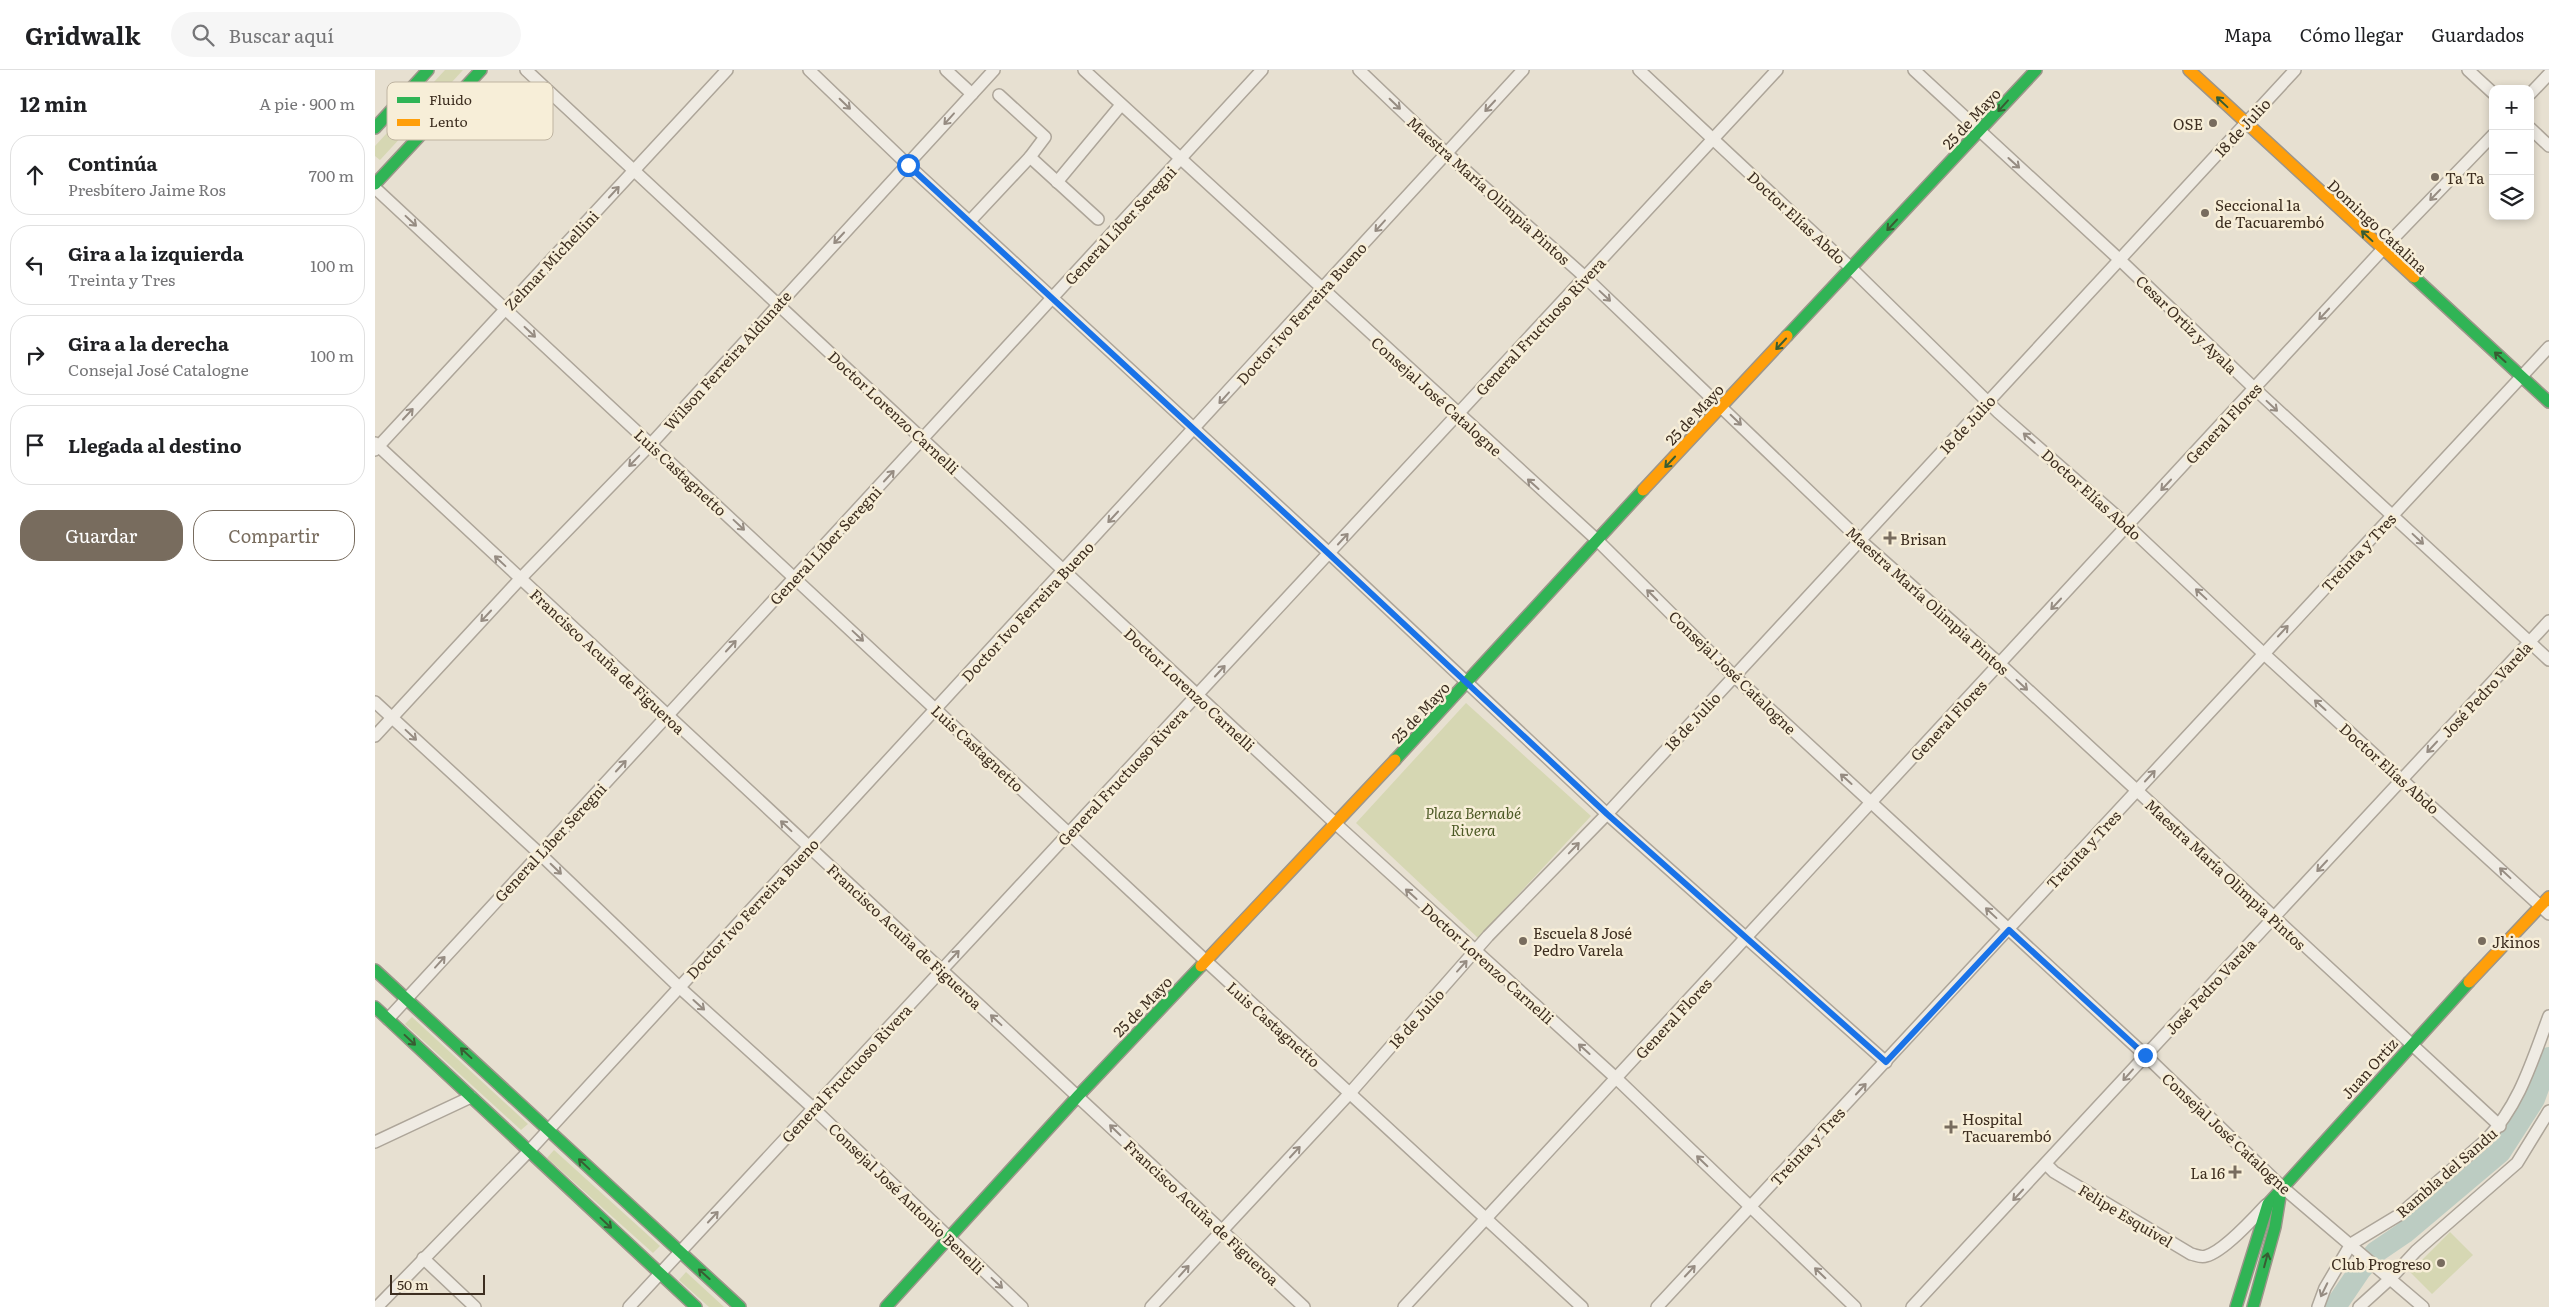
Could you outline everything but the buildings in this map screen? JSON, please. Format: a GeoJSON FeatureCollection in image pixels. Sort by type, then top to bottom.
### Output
{"type":"FeatureCollection","features":[{"type":"Feature","properties":{"kind":"street"},"geometry":{"type":"LineString","coordinates":[[417,82],[428,70]]}},
{"type":"Feature","properties":{"kind":"street"},"geometry":{"type":"LineString","coordinates":[[470,82],[481,70]]}},
{"type":"Feature","properties":{"kind":"street","name":"Doctor Lorenzo Carnelli"},"geometry":{"type":"LineString","coordinates":[[526,70],[539,82]]}},
{"type":"Feature","properties":{"kind":"street","name":"Zelmar Michellini"},"geometry":{"type":"LineString","coordinates":[[376,446],[506,309],[727,70]]}},
{"type":"Feature","properties":{"kind":"street"},"geometry":{"type":"LineString","coordinates":[[809,70],[908,165],[1607,814],[1886,1062]]}},
{"type":"Feature","properties":{"kind":"street"},"geometry":{"type":"LineString","coordinates":[[946,70],[972,94]]}},
{"type":"Feature","properties":{"kind":"street","name":"Wilson Ferreira Aldunate"},"geometry":{"type":"LineString","coordinates":[[375,736],[520,579],[651,444],[777,304],[908,165],[994,70]]}},
{"type":"Feature","properties":{"kind":"street","name":"Consejal José Catalogne"},"geometry":{"type":"LineString","coordinates":[[1084,70],[1458,415],[1597,540],[1734,676],[2145,1055],[2281,1186],[2354,1246],[2423,1307]]}},
{"type":"Feature","properties":{"kind":"street","name":"General Líber Seregni"},"geometry":{"type":"LineString","coordinates":[[388,1019],[1262,70]]}},
{"type":"Feature","properties":{"kind":"street","name":"Maestra María Olimpia Pintos"},"geometry":{"type":"LineString","coordinates":[[1359,70],[1446,153],[1585,277],[1860,540],[2000,664],[2500,1126]]}},
{"type":"Feature","properties":{"kind":"street","name":"Doctor Ivo Ferreira Bueno"},"geometry":{"type":"LineString","coordinates":[[377,1307],[529,1151],[1523,70]]}},
{"type":"Feature","properties":{"kind":"street","name":"Doctor Elías Abdo"},"geometry":{"type":"LineString","coordinates":[[1639,70],[1851,268],[1988,402],[2128,526],[2263,653],[2545,910]]}},
{"type":"Feature","properties":{"kind":"street","name":"General Fructuoso Rivera"},"geometry":{"type":"LineString","coordinates":[[629,1307],[1777,70]]}},
{"type":"Feature","properties":{"kind":"street","name":"Cesar Ortiz y Ayala"},"geometry":{"type":"LineString","coordinates":[[1913,70],[2549,660]]}},
{"type":"Feature","properties":{"kind":"street","name":"25 de Mayo"},"geometry":{"type":"LineString","coordinates":[[886,1307],[1078,1096],[1336,824],[1597,540],[2035,70]]}},
{"type":"Feature","properties":{"kind":"street","name":"Domingo Catalina"},"geometry":{"type":"LineString","coordinates":[[2189,70],[2549,402]]}},
{"type":"Feature","properties":{"kind":"street","name":"18 de Julio"},"geometry":{"type":"LineString","coordinates":[[1151,1307],[1350,1093],[1475,952],[1607,814],[2295,70]]}},
{"type":"Feature","properties":{"kind":"street"},"geometry":{"type":"LineString","coordinates":[[2468,70],[2489,89]]}},
{"type":"Feature","properties":{"kind":"street"},"geometry":{"type":"LineString","coordinates":[[2534,90],[2549,74]]}},
{"type":"Feature","properties":{"kind":"street","name":"Doctor Lorenzo Carnelli"},"geometry":{"type":"LineString","coordinates":[[553,95],[1336,824],[1617,1079],[1855,1307]]}},
{"type":"Feature","properties":{"kind":"street"},"geometry":{"type":"LineString","coordinates":[[970,221],[1030,157],[1045,138],[999,96]]}},
{"type":"Feature","properties":{"kind":"street"},"geometry":{"type":"LineString","coordinates":[[1057,182],[1121,105]]}},
{"type":"Feature","properties":{"kind":"street"},"geometry":{"type":"LineString","coordinates":[[375,128],[387,115]]}},
{"type":"Feature","properties":{"kind":"street"},"geometry":{"type":"LineString","coordinates":[[2532,130],[2549,146]]}},
{"type":"Feature","properties":{"kind":"street","name":"General Flores"},"geometry":{"type":"LineString","coordinates":[[1404,1307],[2382,250],[2489,139]]}},
{"type":"Feature","properties":{"kind":"street"},"geometry":{"type":"LineString","coordinates":[[375,184],[416,140]]}},
{"type":"Feature","properties":{"kind":"street"},"geometry":{"type":"LineString","coordinates":[[1030,157],[1098,219]]}},
{"type":"Feature","properties":{"kind":"street","name":"Luis Castagnetto"},"geometry":{"type":"LineString","coordinates":[[375,188],[1206,961],[1582,1307]]}},
{"type":"Feature","properties":{"kind":"street","name":"Treinta y Tres"},"geometry":{"type":"LineString","coordinates":[[1657,1307],[2009,930],[2263,653],[2549,346]]}},
{"type":"Feature","properties":{"kind":"street","name":"Francisco Acuña de Figueroa"},"geometry":{"type":"LineString","coordinates":[[376,446],[1304,1307]]}},
{"type":"Feature","properties":{"kind":"street","name":"José Pedro Varela"},"geometry":{"type":"LineString","coordinates":[[1912,1307],[2549,622]]}},
{"type":"Feature","properties":{"kind":"street","name":"Consejal José Antonio Benelli"},"geometry":{"type":"LineString","coordinates":[[375,702],[679,987],[813,1108],[948,1239],[1022,1307]]}},
{"type":"Feature","properties":{"kind":"street","name":"Juan Ortiz"},"geometry":{"type":"LineString","coordinates":[[2209,1256],[2235,1236],[2268,1204],[2281,1186],[2411,1044],[2545,910],[2549,897]]}},
{"type":"Feature","properties":{"kind":"street"},"geometry":{"type":"LineString","coordinates":[[375,970],[740,1307]]}},
{"type":"Feature","properties":{"kind":"street"},"geometry":{"type":"LineString","coordinates":[[375,1007],[695,1307]]}},
{"type":"Feature","properties":{"kind":"street","name":"Rambla del Sandu"},"geometry":{"type":"LineString","coordinates":[[2318,1307],[2325,1288],[2354,1246],[2399,1215],[2487,1140],[2500,1126],[2519,1096],[2549,1016]]}},
{"type":"Feature","properties":{"kind":"street"},"geometry":{"type":"LineString","coordinates":[[375,1142],[471,1097]]}},
{"type":"Feature","properties":{"kind":"street"},"geometry":{"type":"LineString","coordinates":[[2359,1307],[2387,1275],[2517,1163],[2549,1110]]}},
{"type":"Feature","properties":{"kind":"street","name":"Felipe Esquivel"},"geometry":{"type":"LineString","coordinates":[[2046,1164],[2054,1172],[2191,1254],[2202,1257],[2209,1256]]}},
{"type":"Feature","properties":{"kind":"street"},"geometry":{"type":"LineString","coordinates":[[2253,1307],[2275,1227],[2281,1186]]}},
{"type":"Feature","properties":{"kind":"street"},"geometry":{"type":"LineString","coordinates":[[2236,1307],[2268,1204]]}},
{"type":"Feature","properties":{"kind":"street"},"geometry":{"type":"LineString","coordinates":[[423,1258],[475,1307]]}},
{"type":"Feature","properties":{"kind":"green space"},"geometry":{"type":"Polygon","coordinates":[[[445,70],[463,70],[452,82],[434,82],[445,70]]]}},
{"type":"Feature","properties":{"kind":"green space"},"geometry":{"type":"Polygon","coordinates":[[[387,133],[387,140],[398,140],[380,160],[375,156],[375,146],[387,133]]]}},
{"type":"Feature","properties":{"kind":"green space","name":"Plaza Bernabé Rivera"},"geometry":{"type":"Polygon","coordinates":[[[1466,703],[1591,816],[1478,938],[1356,823],[1466,703]]]}},
{"type":"Feature","properties":{"kind":"green space"},"geometry":{"type":"Polygon","coordinates":[[[412,1017],[528,1124],[521,1130],[405,1024],[412,1017]]]}},
{"type":"Feature","properties":{"kind":"green space"},"geometry":{"type":"Polygon","coordinates":[[[554,1150],[660,1246],[653,1253],[547,1158],[554,1150]]]}},
{"type":"Feature","properties":{"kind":"green space","name":"Club Progreso"},"geometry":{"type":"Polygon","coordinates":[[[2450,1232],[2473,1255],[2432,1294],[2410,1272],[2450,1232]]]}},
{"type":"Feature","properties":{"kind":"green space"},"geometry":{"type":"Polygon","coordinates":[[[686,1272],[724,1307],[709,1307],[679,1280],[686,1272]]]}},
{"type":"Feature","properties":{"kind":"waterway"},"geometry":{"type":"LineString","coordinates":[[2335,1307],[2360,1270],[2376,1252],[2404,1233],[2500,1152],[2534,1099],[2549,1058]]}},
{"type":"Feature","properties":{"kind":"traffic: fast"},"geometry":{"type":"LineString","coordinates":[[417,82],[428,70]]}},
{"type":"Feature","properties":{"kind":"traffic: fast"},"geometry":{"type":"LineString","coordinates":[[470,82],[481,70]]}},
{"type":"Feature","properties":{"kind":"traffic: fast"},"geometry":{"type":"LineString","coordinates":[[1787,336],[2036,70]]}},
{"type":"Feature","properties":{"kind":"traffic: fast"},"geometry":{"type":"LineString","coordinates":[[375,128],[387,115]]}},
{"type":"Feature","properties":{"kind":"traffic: fast"},"geometry":{"type":"LineString","coordinates":[[375,184],[416,140]]}},
{"type":"Feature","properties":{"kind":"traffic: fast"},"geometry":{"type":"LineString","coordinates":[[2414,277],[2549,402]]}},
{"type":"Feature","properties":{"kind":"traffic: fast"},"geometry":{"type":"LineString","coordinates":[[1395,760],[1643,490]]}},
{"type":"Feature","properties":{"kind":"traffic: fast"},"geometry":{"type":"LineString","coordinates":[[886,1307],[1078,1096],[1201,966]]}},
{"type":"Feature","properties":{"kind":"traffic: fast"},"geometry":{"type":"LineString","coordinates":[[375,970],[740,1307]]}},
{"type":"Feature","properties":{"kind":"traffic: fast"},"geometry":{"type":"LineString","coordinates":[[2236,1307],[2268,1204],[2469,982]]}},
{"type":"Feature","properties":{"kind":"traffic: fast"},"geometry":{"type":"LineString","coordinates":[[375,1007],[696,1307]]}},
{"type":"Feature","properties":{"kind":"traffic: fast"},"geometry":{"type":"LineString","coordinates":[[2253,1307],[2275,1227],[2281,1190]]}},
{"type":"Feature","properties":{"kind":"traffic: slow"},"geometry":{"type":"LineString","coordinates":[[2189,70],[2414,277]]}},
{"type":"Feature","properties":{"kind":"traffic: slow"},"geometry":{"type":"LineString","coordinates":[[1643,490],[1787,336]]}},
{"type":"Feature","properties":{"kind":"traffic: slow"},"geometry":{"type":"LineString","coordinates":[[1201,966],[1395,760]]}},
{"type":"Feature","properties":{"kind":"traffic: slow"},"geometry":{"type":"LineString","coordinates":[[2469,982],[2549,897]]}},
{"type":"Feature","properties":{"kind":"place","name":"OSE"},"geometry":{"type":"Point","coordinates":[2213,123]}},
{"type":"Feature","properties":{"kind":"place","name":"Ta Ta"},"geometry":{"type":"Point","coordinates":[2435,177]}},
{"type":"Feature","properties":{"kind":"place","name":"Seccional 1a de Tacuarembó"},"geometry":{"type":"Point","coordinates":[2205,213]}},
{"type":"Feature","properties":{"kind":"place","name":"Brisan"},"geometry":{"type":"Point","coordinates":[1890,538]}},
{"type":"Feature","properties":{"kind":"place","name":"Escuela 8 José Pedro Varela"},"geometry":{"type":"Point","coordinates":[1523,941]}},
{"type":"Feature","properties":{"kind":"place","name":"Jkinos"},"geometry":{"type":"Point","coordinates":[2482,941]}},
{"type":"Feature","properties":{"kind":"place","name":"Hospital Tacuarembó"},"geometry":{"type":"Point","coordinates":[1951,1127]}},
{"type":"Feature","properties":{"kind":"place","name":"La 16"},"geometry":{"type":"Point","coordinates":[2235,1172]}},
{"type":"Feature","properties":{"kind":"place","name":"Club Progreso"},"geometry":{"type":"Point","coordinates":[2441,1263]}},
{"type":"Feature","properties":{"kind":"route"},"geometry":{"type":"LineString","coordinates":[[908,165],[1607,814],[1886,1062],[2009,930],[2145,1055]]}}]}
